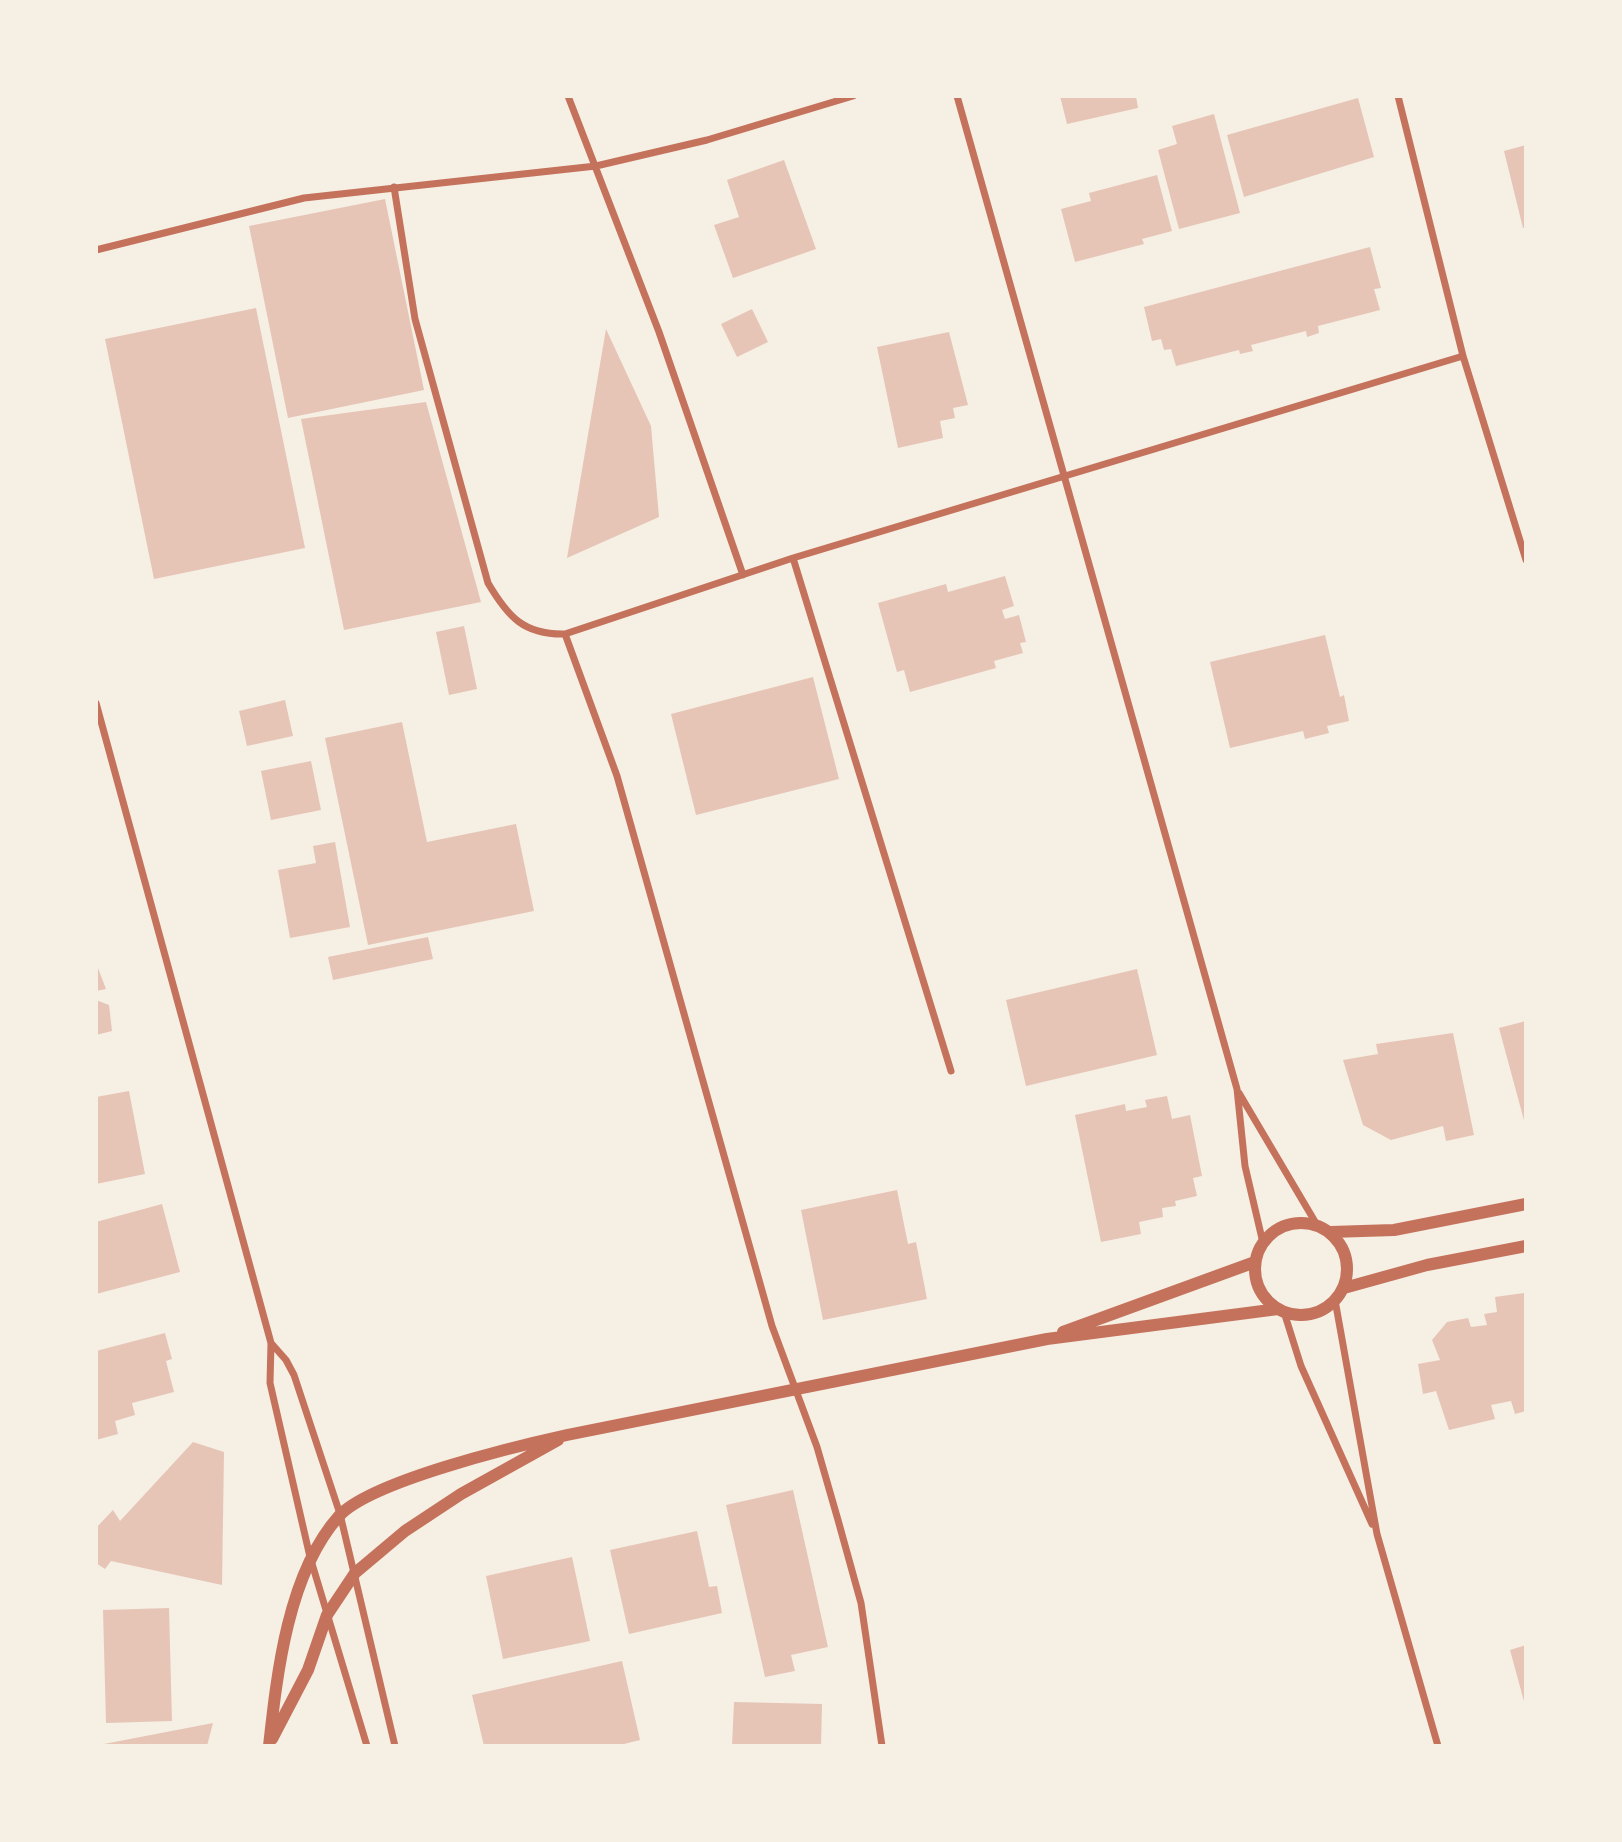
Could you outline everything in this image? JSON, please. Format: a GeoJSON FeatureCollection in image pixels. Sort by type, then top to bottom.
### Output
{"type":"FeatureCollection","features":[{"type":"Feature","properties":{"kind":"street"},"geometry":{"type":"LineString","coordinates":[[568,96],[659,332],[743,575]]}},
{"type":"Feature","properties":{"kind":"street"},"geometry":{"type":"LineString","coordinates":[[96,250],[304,198],[394,187],[539,175],[596,166],[707,140],[853,96]]}},
{"type":"Feature","properties":{"kind":"street"},"geometry":{"type":"LineString","coordinates":[[957,96],[1237,1089],[1245,1166],[1263,1243]]}},
{"type":"Feature","properties":{"kind":"street"},"geometry":{"type":"LineString","coordinates":[[1398,96],[1463,356],[1526,559]]}},
{"type":"Feature","properties":{"kind":"street"},"geometry":{"type":"LineString","coordinates":[[394,187],[415,319],[488,583],[499,601],[520,623],[543,635],[565,635],[793,558],[1463,356]]}},
{"type":"Feature","properties":{"kind":"street"},"geometry":{"type":"LineString","coordinates":[[793,558],[951,1071]]}},
{"type":"Feature","properties":{"kind":"street"},"geometry":{"type":"LineString","coordinates":[[565,635],[617,776],[772,1326],[793,1390],[817,1447],[861,1603],[882,1746]]}},
{"type":"Feature","properties":{"kind":"street"},"geometry":{"type":"LineString","coordinates":[[96,703],[271,1343],[270,1383],[310,1557],[367,1746]]}},
{"type":"Feature","properties":{"kind":"street"},"geometry":{"type":"LineString","coordinates":[[1237,1089],[1317,1225]]}},
{"type":"Feature","properties":{"kind":"street"},"geometry":{"type":"LineString","coordinates":[[1331,1232],[1394,1230],[1526,1205]]}},
{"type":"Feature","properties":{"kind":"street"},"geometry":{"type":"LineString","coordinates":[[269,1744],[274,1692],[294,1607],[310,1557],[340,1514],[366,1496],[397,1483],[512,1447],[567,1434],[1047,1339],[1281,1310],[1312,1314],[1335,1300],[1344,1288],[1348,1273],[1347,1258],[1341,1243],[1331,1232],[1302,1222],[1287,1224],[1263,1243],[1255,1262],[1260,1289],[1281,1310],[1301,1366],[1377,1534]]}},
{"type":"Feature","properties":{"kind":"street"},"geometry":{"type":"LineString","coordinates":[[1344,1288],[1427,1265],[1526,1246]]}},
{"type":"Feature","properties":{"kind":"street"},"geometry":{"type":"LineString","coordinates":[[1047,1339],[1255,1262]]}},
{"type":"Feature","properties":{"kind":"street"},"geometry":{"type":"LineString","coordinates":[[1335,1300],[1377,1534],[1438,1746]]}},
{"type":"Feature","properties":{"kind":"street"},"geometry":{"type":"LineString","coordinates":[[271,1343],[295,1375],[340,1514],[395,1746]]}},
{"type":"Feature","properties":{"kind":"street"},"geometry":{"type":"LineString","coordinates":[[269,1744],[308,1670],[327,1615],[355,1573],[405,1531],[461,1494],[567,1434]]}},
{"type":"Feature","properties":{"kind":"building"},"geometry":{"type":"Polygon","coordinates":[[[1060,96],[1136,96],[1138,108],[1067,124],[1060,96]]]}},
{"type":"Feature","properties":{"kind":"building"},"geometry":{"type":"Polygon","coordinates":[[[1358,98],[1374,157],[1244,197],[1227,135],[1358,98]]]}},
{"type":"Feature","properties":{"kind":"building"},"geometry":{"type":"Polygon","coordinates":[[[1214,114],[1240,213],[1179,229],[1158,150],[1177,144],[1172,126],[1214,114]]]}},
{"type":"Feature","properties":{"kind":"building"},"geometry":{"type":"Polygon","coordinates":[[[1526,145],[1526,228],[1523,228],[1504,151],[1526,145]]]}},
{"type":"Feature","properties":{"kind":"building"},"geometry":{"type":"Polygon","coordinates":[[[784,160],[816,249],[733,278],[714,225],[739,217],[727,180],[784,160]]]}},
{"type":"Feature","properties":{"kind":"building"},"geometry":{"type":"Polygon","coordinates":[[[1157,175],[1172,231],[1142,239],[1144,244],[1075,262],[1061,209],[1091,201],[1089,193],[1157,175]]]}},
{"type":"Feature","properties":{"kind":"building"},"geometry":{"type":"Polygon","coordinates":[[[385,199],[424,390],[288,418],[249,226],[385,199]]]}},
{"type":"Feature","properties":{"kind":"building"},"geometry":{"type":"Polygon","coordinates":[[[1370,247],[1381,288],[1374,289],[1380,310],[1318,326],[1319,333],[1307,337],[1306,331],[1251,345],[1253,351],[1240,354],[1239,350],[1176,366],[1171,349],[1164,350],[1161,339],[1152,341],[1144,307],[1370,247]]]}},
{"type":"Feature","properties":{"kind":"building"},"geometry":{"type":"Polygon","coordinates":[[[256,308],[305,548],[154,579],[105,339],[256,308]]]}},
{"type":"Feature","properties":{"kind":"building"},"geometry":{"type":"Polygon","coordinates":[[[752,309],[768,342],[737,357],[721,324],[752,309]]]}},
{"type":"Feature","properties":{"kind":"building"},"geometry":{"type":"Polygon","coordinates":[[[606,329],[651,426],[659,517],[567,558],[606,329]]]}},
{"type":"Feature","properties":{"kind":"building"},"geometry":{"type":"Polygon","coordinates":[[[949,332],[968,405],[953,408],[955,418],[940,421],[943,438],[898,448],[877,347],[949,332]]]}},
{"type":"Feature","properties":{"kind":"building"},"geometry":{"type":"Polygon","coordinates":[[[426,402],[481,602],[344,630],[301,419],[426,402]]]}},
{"type":"Feature","properties":{"kind":"building"},"geometry":{"type":"Polygon","coordinates":[[[1005,576],[1014,606],[1002,610],[1005,619],[1019,615],[1026,642],[1020,643],[1023,653],[994,661],[996,668],[910,692],[904,670],[897,672],[878,603],[946,584],[948,592],[1005,576]]]}},
{"type":"Feature","properties":{"kind":"building"},"geometry":{"type":"Polygon","coordinates":[[[464,626],[477,689],[449,695],[436,632],[464,626]]]}},
{"type":"Feature","properties":{"kind":"building"},"geometry":{"type":"Polygon","coordinates":[[[1325,635],[1340,697],[1344,695],[1349,721],[1327,726],[1329,733],[1305,739],[1303,731],[1230,748],[1210,662],[1325,635]]]}},
{"type":"Feature","properties":{"kind":"building"},"geometry":{"type":"Polygon","coordinates":[[[813,677],[839,779],[696,815],[671,714],[813,677]]]}},
{"type":"Feature","properties":{"kind":"building"},"geometry":{"type":"Polygon","coordinates":[[[285,700],[293,736],[247,746],[239,711],[285,700]]]}},
{"type":"Feature","properties":{"kind":"building"},"geometry":{"type":"Polygon","coordinates":[[[402,722],[427,842],[516,824],[534,911],[368,945],[325,738],[402,722]]]}},
{"type":"Feature","properties":{"kind":"building"},"geometry":{"type":"Polygon","coordinates":[[[311,761],[321,810],[271,820],[261,771],[311,761]]]}},
{"type":"Feature","properties":{"kind":"building"},"geometry":{"type":"Polygon","coordinates":[[[335,842],[350,927],[290,938],[278,870],[316,863],[313,846],[335,842]]]}},
{"type":"Feature","properties":{"kind":"building"},"geometry":{"type":"Polygon","coordinates":[[[428,937],[433,959],[333,980],[328,957],[428,937]]]}},
{"type":"Feature","properties":{"kind":"building"},"geometry":{"type":"Polygon","coordinates":[[[96,963],[106,989],[96,991],[96,963]]]}},
{"type":"Feature","properties":{"kind":"building"},"geometry":{"type":"Polygon","coordinates":[[[1137,969],[1157,1055],[1026,1086],[1006,1000],[1137,969]]]}},
{"type":"Feature","properties":{"kind":"building"},"geometry":{"type":"Polygon","coordinates":[[[96,1000],[109,1005],[112,1031],[96,1035],[96,1000]]]}},
{"type":"Feature","properties":{"kind":"building"},"geometry":{"type":"Polygon","coordinates":[[[1526,1021],[1526,1124],[1525,1124],[1499,1028],[1526,1021]]]}},
{"type":"Feature","properties":{"kind":"building"},"geometry":{"type":"Polygon","coordinates":[[[1453,1033],[1474,1135],[1446,1141],[1443,1126],[1391,1140],[1363,1125],[1343,1060],[1378,1054],[1376,1044],[1453,1033]]]}},
{"type":"Feature","properties":{"kind":"building"},"geometry":{"type":"Polygon","coordinates":[[[129,1091],[145,1174],[96,1184],[96,1097],[129,1091]]]}},
{"type":"Feature","properties":{"kind":"building"},"geometry":{"type":"Polygon","coordinates":[[[1167,1096],[1172,1119],[1190,1115],[1202,1176],[1193,1178],[1197,1196],[1175,1201],[1176,1206],[1162,1208],[1163,1217],[1139,1222],[1141,1234],[1101,1242],[1075,1115],[1125,1104],[1126,1111],[1147,1107],[1145,1100],[1167,1096]]]}},
{"type":"Feature","properties":{"kind":"building"},"geometry":{"type":"Polygon","coordinates":[[[897,1190],[908,1244],[916,1242],[927,1299],[823,1320],[801,1210],[897,1190]]]}},
{"type":"Feature","properties":{"kind":"building"},"geometry":{"type":"Polygon","coordinates":[[[162,1204],[180,1272],[96,1294],[96,1222],[162,1204]]]}},
{"type":"Feature","properties":{"kind":"building"},"geometry":{"type":"Polygon","coordinates":[[[1524,1293],[1526,1411],[1515,1414],[1511,1401],[1491,1405],[1495,1419],[1449,1430],[1436,1391],[1423,1394],[1418,1364],[1440,1360],[1432,1340],[1447,1322],[1468,1318],[1471,1327],[1487,1325],[1484,1314],[1497,1312],[1495,1297],[1524,1293]]]}},
{"type":"Feature","properties":{"kind":"building"},"geometry":{"type":"Polygon","coordinates":[[[165,1333],[172,1359],[166,1361],[174,1392],[132,1403],[135,1415],[115,1421],[118,1434],[96,1440],[96,1351],[165,1333]]]}},
{"type":"Feature","properties":{"kind":"building"},"geometry":{"type":"Polygon","coordinates":[[[193,1442],[224,1452],[222,1585],[111,1561],[105,1569],[96,1563],[96,1528],[113,1510],[120,1521],[193,1442]]]}},
{"type":"Feature","properties":{"kind":"building"},"geometry":{"type":"Polygon","coordinates":[[[793,1490],[828,1647],[791,1655],[795,1671],[765,1677],[726,1505],[793,1490]]]}},
{"type":"Feature","properties":{"kind":"building"},"geometry":{"type":"Polygon","coordinates":[[[697,1531],[709,1587],[717,1586],[722,1613],[629,1634],[610,1550],[697,1531]]]}},
{"type":"Feature","properties":{"kind":"building"},"geometry":{"type":"Polygon","coordinates":[[[572,1557],[590,1641],[503,1659],[486,1576],[572,1557]]]}},
{"type":"Feature","properties":{"kind":"building"},"geometry":{"type":"Polygon","coordinates":[[[169,1608],[172,1721],[106,1723],[103,1610],[169,1608]]]}},
{"type":"Feature","properties":{"kind":"building"},"geometry":{"type":"Polygon","coordinates":[[[1526,1645],[1526,1704],[1525,1705],[1510,1650],[1526,1645]]]}},
{"type":"Feature","properties":{"kind":"building"},"geometry":{"type":"Polygon","coordinates":[[[622,1661],[640,1740],[616,1746],[484,1746],[472,1695],[622,1661]]]}},
{"type":"Feature","properties":{"kind":"building"},"geometry":{"type":"Polygon","coordinates":[[[734,1702],[822,1704],[821,1746],[732,1746],[734,1702]]]}},
{"type":"Feature","properties":{"kind":"building"},"geometry":{"type":"Polygon","coordinates":[[[213,1723],[207,1746],[104,1746],[104,1744],[213,1723]]]}}]}
